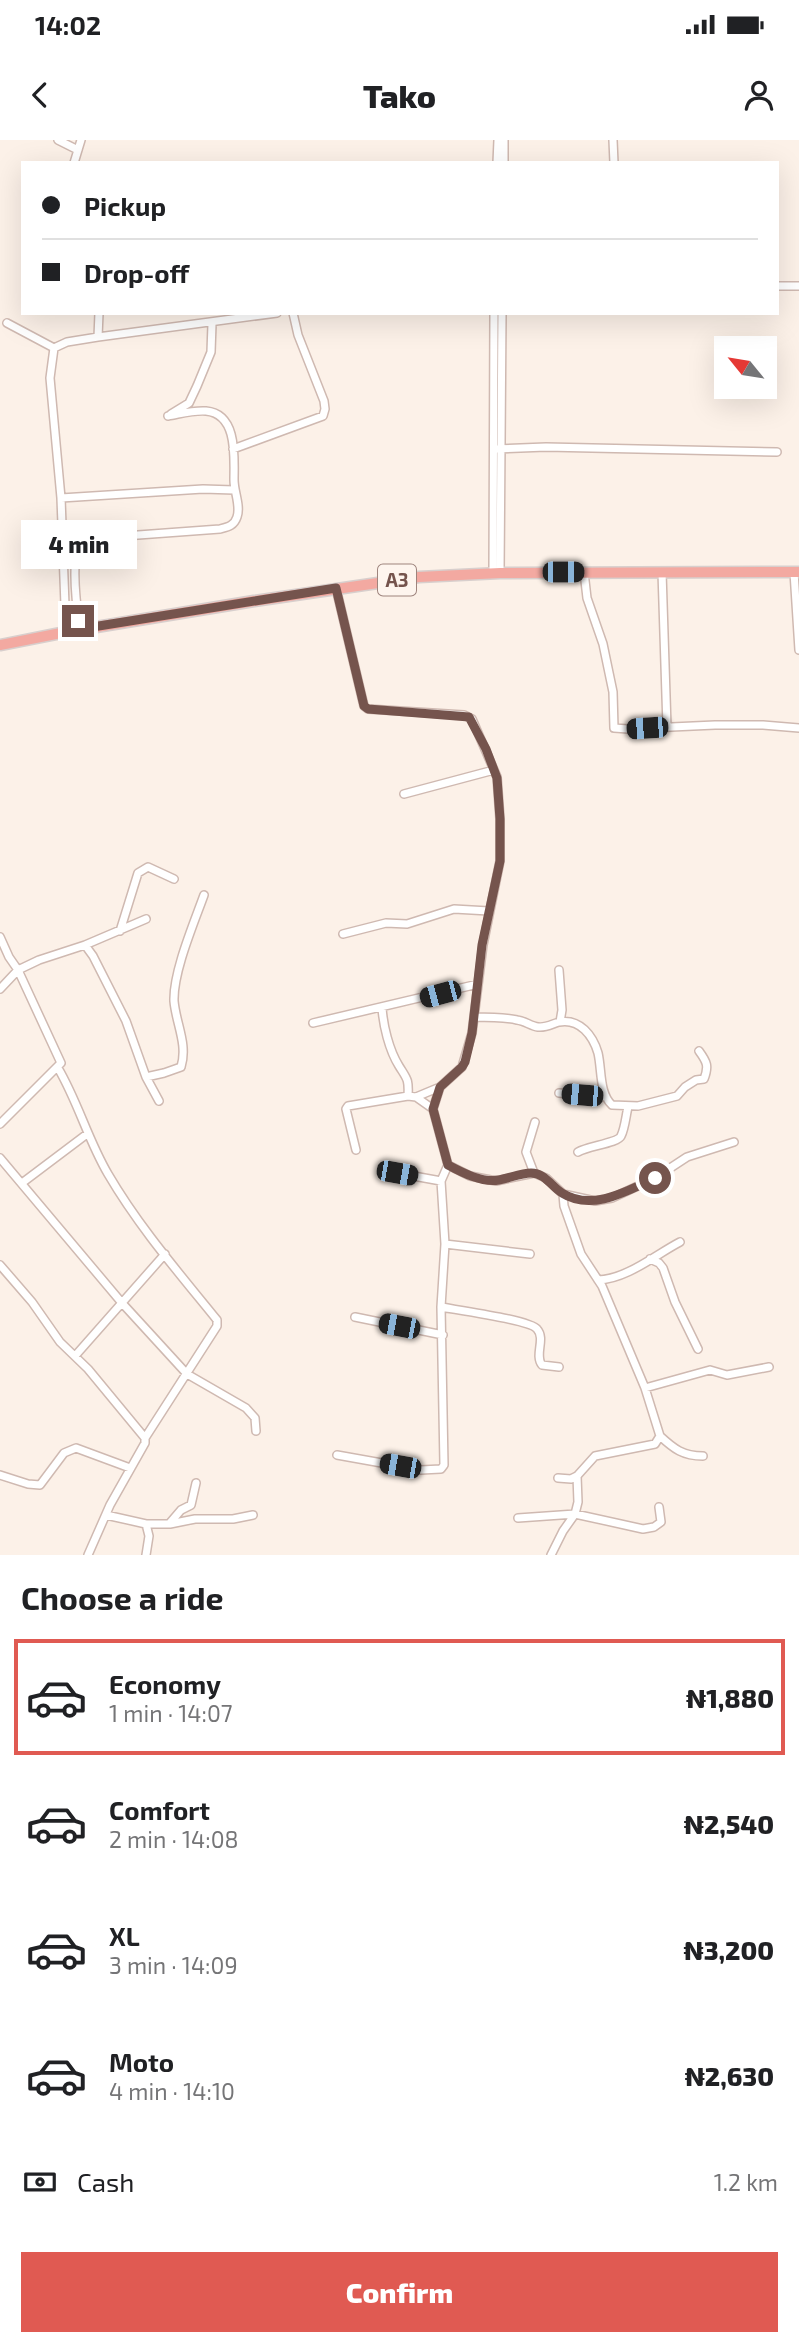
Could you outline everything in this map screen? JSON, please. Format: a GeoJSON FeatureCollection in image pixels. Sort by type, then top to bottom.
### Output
{"type":"FeatureCollection","features":[{"type":"Feature","properties":{"kind":"highway","name":"A3"},"geometry":{"type":"LineString","coordinates":[[0,645],[80,629],[419,577],[497,573],[796,572]]}},
{"type":"Feature","properties":{"kind":"street"},"geometry":{"type":"LineString","coordinates":[[58,140],[78,150]]}},
{"type":"Feature","properties":{"kind":"street"},"geometry":{"type":"LineString","coordinates":[[75,161],[81,140]]}},
{"type":"Feature","properties":{"kind":"street"},"geometry":{"type":"LineString","coordinates":[[497,161],[498,140]]}},
{"type":"Feature","properties":{"kind":"street"},"geometry":{"type":"LineString","coordinates":[[504,140],[504,161]]}},
{"type":"Feature","properties":{"kind":"street"},"geometry":{"type":"LineString","coordinates":[[613,140],[614,161]]}},
{"type":"Feature","properties":{"kind":"street"},"geometry":{"type":"LineString","coordinates":[[779,286],[799,286]]}},
{"type":"Feature","properties":{"kind":"street"},"geometry":{"type":"LineString","coordinates":[[98,337],[99,315]]}},
{"type":"Feature","properties":{"kind":"street"},"geometry":{"type":"LineString","coordinates":[[54,348],[67,342],[98,337],[265,315]]}},
{"type":"Feature","properties":{"kind":"street"},"geometry":{"type":"LineString","coordinates":[[233,449],[323,416],[324,401],[306,357],[294,315]]}},
{"type":"Feature","properties":{"kind":"street"},"geometry":{"type":"LineString","coordinates":[[494,315],[497,573]]}},
{"type":"Feature","properties":{"kind":"street"},"geometry":{"type":"LineString","coordinates":[[497,449],[502,315]]}},
{"type":"Feature","properties":{"kind":"street"},"geometry":{"type":"LineString","coordinates":[[7,323],[54,348]]}},
{"type":"Feature","properties":{"kind":"street"},"geometry":{"type":"LineString","coordinates":[[80,629],[76,564],[77,549],[81,542],[225,527],[233,524],[238,514],[234,490],[233,449],[227,422],[204,411],[168,416],[189,403],[211,352],[212,324]]}},
{"type":"Feature","properties":{"kind":"street"},"geometry":{"type":"LineString","coordinates":[[54,348],[50,378],[61,498],[66,632]]}},
{"type":"Feature","properties":{"kind":"street"},"geometry":{"type":"LineString","coordinates":[[497,449],[546,447],[777,452]]}},
{"type":"Feature","properties":{"kind":"street"},"geometry":{"type":"LineString","coordinates":[[61,498],[203,489],[234,490]]}},
{"type":"Feature","properties":{"kind":"street"},"geometry":{"type":"LineString","coordinates":[[584,572],[587,598],[603,644],[613,692],[614,728],[763,725],[799,728]]}},
{"type":"Feature","properties":{"kind":"street"},"geometry":{"type":"LineString","coordinates":[[662,572],[667,727]]}},
{"type":"Feature","properties":{"kind":"street"},"geometry":{"type":"LineString","coordinates":[[796,572],[799,650]]}},
{"type":"Feature","properties":{"kind":"street"},"geometry":{"type":"LineString","coordinates":[[336,588],[364,706],[368,709],[469,717],[486,749],[497,778],[500,819],[500,861],[489,911],[465,1062],[440,1087],[412,1097],[348,1106],[346,1109],[356,1150]]}},
{"type":"Feature","properties":{"kind":"street"},"geometry":{"type":"LineString","coordinates":[[404,794],[494,770]]}},
{"type":"Feature","properties":{"kind":"street"},"geometry":{"type":"LineString","coordinates":[[120,931],[138,873],[148,867],[174,879]]}},
{"type":"Feature","properties":{"kind":"street"},"geometry":{"type":"LineString","coordinates":[[146,1077],[181,1067],[184,1057],[174,1002],[176,984],[204,895]]}},
{"type":"Feature","properties":{"kind":"street"},"geometry":{"type":"LineString","coordinates":[[343,934],[386,923],[407,924],[453,909],[489,911]]}},
{"type":"Feature","properties":{"kind":"street"},"geometry":{"type":"LineString","coordinates":[[0,989],[19,970],[39,960],[85,945],[146,919]]}},
{"type":"Feature","properties":{"kind":"street"},"geometry":{"type":"LineString","coordinates":[[0,937],[9,957],[19,970],[60,1061],[58,1068],[0,1124]]}},
{"type":"Feature","properties":{"kind":"street"},"geometry":{"type":"LineString","coordinates":[[85,945],[126,1021],[146,1077],[159,1101]]}},
{"type":"Feature","properties":{"kind":"street"},"geometry":{"type":"LineString","coordinates":[[559,970],[562,1010],[560,1022]]}},
{"type":"Feature","properties":{"kind":"street"},"geometry":{"type":"LineString","coordinates":[[313,1023],[478,984]]}},
{"type":"Feature","properties":{"kind":"street"},"geometry":{"type":"LineString","coordinates":[[382,1007],[392,1048],[409,1083],[412,1097],[433,1109]]}},
{"type":"Feature","properties":{"kind":"street"},"geometry":{"type":"LineString","coordinates":[[474,1017],[520,1020],[538,1027],[560,1022],[575,1023],[590,1035],[598,1054],[606,1097],[612,1105],[628,1107],[677,1096],[696,1080],[704,1079],[708,1069],[707,1061],[699,1051]]}},
{"type":"Feature","properties":{"kind":"street"},"geometry":{"type":"LineString","coordinates":[[58,1068],[107,1173],[136,1219],[217,1320],[217,1326],[145,1438],[145,1443],[106,1515],[88,1555]]}},
{"type":"Feature","properties":{"kind":"street"},"geometry":{"type":"LineString","coordinates":[[337,1455],[421,1470],[440,1469],[446,1457],[441,1307],[445,1244],[441,1181],[448,1165],[433,1109],[440,1087]]}},
{"type":"Feature","properties":{"kind":"street"},"geometry":{"type":"LineString","coordinates":[[559,1093],[606,1097]]}},
{"type":"Feature","properties":{"kind":"street"},"geometry":{"type":"LineString","coordinates":[[578,1152],[588,1146],[616,1142],[621,1136],[628,1107]]}},
{"type":"Feature","properties":{"kind":"street"},"geometry":{"type":"LineString","coordinates":[[534,1172],[527,1152],[535,1122]]}},
{"type":"Feature","properties":{"kind":"street"},"geometry":{"type":"LineString","coordinates":[[22,1183],[87,1134]]}},
{"type":"Feature","properties":{"kind":"street"},"geometry":{"type":"LineString","coordinates":[[448,1165],[470,1176],[496,1181],[534,1172],[546,1178],[563,1194],[595,1201],[612,1198],[655,1178],[687,1157],[734,1142]]}},
{"type":"Feature","properties":{"kind":"street"},"geometry":{"type":"LineString","coordinates":[[0,1158],[122,1303],[187,1374],[246,1408],[255,1418],[256,1431]]}},
{"type":"Feature","properties":{"kind":"street"},"geometry":{"type":"LineString","coordinates":[[388,1167],[397,1173],[441,1181]]}},
{"type":"Feature","properties":{"kind":"street"},"geometry":{"type":"LineString","coordinates":[[563,1194],[564,1206],[582,1254],[598,1280],[645,1388],[660,1436],[676,1451],[690,1456],[703,1456]]}},
{"type":"Feature","properties":{"kind":"street"},"geometry":{"type":"LineString","coordinates":[[598,1280],[609,1280],[680,1242]]}},
{"type":"Feature","properties":{"kind":"street"},"geometry":{"type":"LineString","coordinates":[[445,1244],[530,1254]]}},
{"type":"Feature","properties":{"kind":"street"},"geometry":{"type":"LineString","coordinates":[[75,1356],[165,1254]]}},
{"type":"Feature","properties":{"kind":"street"},"geometry":{"type":"LineString","coordinates":[[650,1259],[663,1268],[698,1349]]}},
{"type":"Feature","properties":{"kind":"street"},"geometry":{"type":"LineString","coordinates":[[0,1265],[40,1312],[60,1342],[145,1438]]}},
{"type":"Feature","properties":{"kind":"street"},"geometry":{"type":"LineString","coordinates":[[441,1307],[518,1320],[537,1327],[540,1333],[539,1361],[542,1366],[559,1367]]}},
{"type":"Feature","properties":{"kind":"street"},"geometry":{"type":"LineString","coordinates":[[355,1317],[443,1335]]}},
{"type":"Feature","properties":{"kind":"street"},"geometry":{"type":"LineString","coordinates":[[645,1388],[710,1370],[727,1375],[769,1367]]}},
{"type":"Feature","properties":{"kind":"street"},"geometry":{"type":"LineString","coordinates":[[558,1478],[571,1479],[577,1476],[595,1456],[655,1444],[660,1436]]}},
{"type":"Feature","properties":{"kind":"street"},"geometry":{"type":"LineString","coordinates":[[0,1475],[40,1485],[64,1453],[76,1448],[130,1468]]}},
{"type":"Feature","properties":{"kind":"street"},"geometry":{"type":"LineString","coordinates":[[551,1555],[575,1514],[578,1502],[577,1476]]}},
{"type":"Feature","properties":{"kind":"street"},"geometry":{"type":"LineString","coordinates":[[195,1483],[191,1505],[195,1519]]}},
{"type":"Feature","properties":{"kind":"street"},"geometry":{"type":"LineString","coordinates":[[169,1524],[181,1510],[191,1505]]}},
{"type":"Feature","properties":{"kind":"street"},"geometry":{"type":"LineString","coordinates":[[518,1518],[575,1514],[643,1529],[654,1527],[661,1522],[659,1507]]}},
{"type":"Feature","properties":{"kind":"street"},"geometry":{"type":"LineString","coordinates":[[106,1515],[146,1524],[169,1524],[195,1519],[233,1519],[253,1515]]}},
{"type":"Feature","properties":{"kind":"street"},"geometry":{"type":"LineString","coordinates":[[146,1524],[149,1535],[146,1555]]}},
{"type":"Feature","properties":{"kind":"route"},"geometry":{"type":"LineString","coordinates":[[78,621],[80,629],[336,588],[364,706],[368,709],[464,715],[472,719],[497,778],[500,861],[482,945],[472,1033],[465,1062],[440,1087],[433,1109],[448,1165],[470,1176],[496,1181],[534,1172],[546,1178],[563,1194],[595,1201],[612,1198],[655,1178]]}}]}
